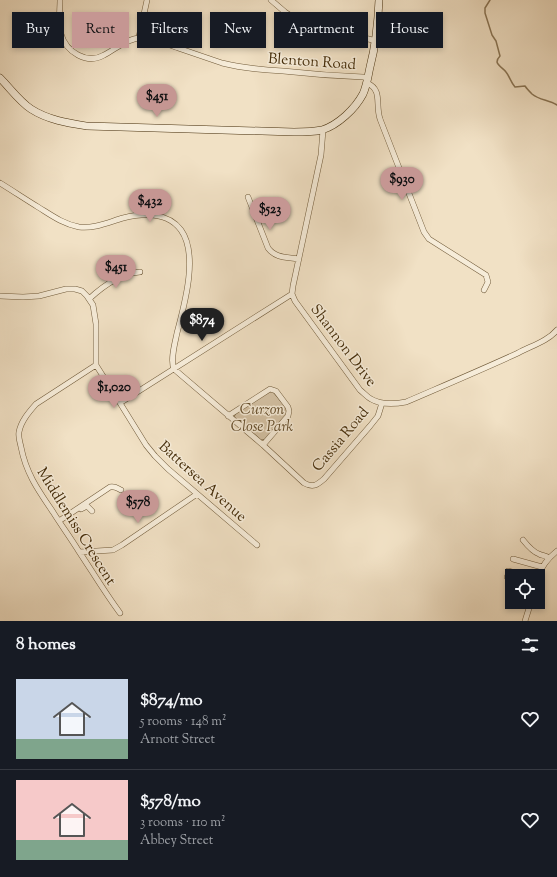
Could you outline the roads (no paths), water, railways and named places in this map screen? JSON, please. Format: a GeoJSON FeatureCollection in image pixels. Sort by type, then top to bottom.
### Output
{"type":"FeatureCollection","features":[{"type":"Feature","properties":{"kind":"main road"},"geometry":{"type":"LineString","coordinates":[[378,12],[379,0]]}},
{"type":"Feature","properties":{"kind":"main road"},"geometry":{"type":"LineString","coordinates":[[0,78],[22,102],[38,114],[72,124],[87,126],[307,132],[323,130],[340,120],[352,109],[363,94],[376,41]]}},
{"type":"Feature","properties":{"kind":"street"},"geometry":{"type":"LineString","coordinates":[[60,0],[61,34],[72,51],[79,56],[95,59],[104,56],[125,42],[137,39]]}},
{"type":"Feature","properties":{"kind":"street"},"geometry":{"type":"LineString","coordinates":[[145,12],[147,0]]}},
{"type":"Feature","properties":{"kind":"street"},"geometry":{"type":"LineString","coordinates":[[270,0],[297,20],[376,41]]}},
{"type":"Feature","properties":{"kind":"street","name":"Blenton Road"},"geometry":{"type":"LineString","coordinates":[[179,48],[230,66],[334,76],[363,77],[367,81]]}},
{"type":"Feature","properties":{"kind":"street"},"geometry":{"type":"LineString","coordinates":[[367,81],[376,89],[378,114],[382,126],[424,232],[430,239],[486,275],[488,282],[484,290]]}},
{"type":"Feature","properties":{"kind":"street"},"geometry":{"type":"LineString","coordinates":[[120,403],[292,294],[298,259],[321,156],[323,130]]}},
{"type":"Feature","properties":{"kind":"street"},"geometry":{"type":"LineString","coordinates":[[0,183],[56,218],[68,224],[80,227],[94,226],[124,218],[146,215],[161,215],[172,220],[178,225],[185,235],[189,249],[190,272],[174,344],[174,369],[228,416],[263,445],[288,416],[290,411],[276,391],[270,389],[228,416]]}},
{"type":"Feature","properties":{"kind":"street"},"geometry":{"type":"LineString","coordinates":[[248,197],[271,253],[298,259]]}},
{"type":"Feature","properties":{"kind":"street"},"geometry":{"type":"LineString","coordinates":[[89,299],[111,282],[130,274],[140,272]]}},
{"type":"Feature","properties":{"kind":"street"},"geometry":{"type":"LineString","coordinates":[[0,296],[39,296],[66,289],[82,291],[92,305],[96,324],[96,365]]}},
{"type":"Feature","properties":{"kind":"street","name":"Shannon Drive"},"geometry":{"type":"LineString","coordinates":[[292,294],[295,301],[360,390],[371,399],[382,403],[394,404],[406,402],[544,340],[557,330]]}},
{"type":"Feature","properties":{"kind":"street","name":"Battersea Avenue"},"geometry":{"type":"LineString","coordinates":[[96,365],[146,445],[155,456],[168,469],[257,544]]}},
{"type":"Feature","properties":{"kind":"street","name":"Middlemiss Crescent"},"geometry":{"type":"LineString","coordinates":[[96,365],[36,404],[30,411],[19,433],[23,458],[35,487],[120,613]]}},
{"type":"Feature","properties":{"kind":"street","name":"Cassia Road"},"geometry":{"type":"LineString","coordinates":[[263,445],[304,483],[312,486],[317,485],[324,479],[378,416],[382,403]]}},
{"type":"Feature","properties":{"kind":"street"},"geometry":{"type":"LineString","coordinates":[[60,522],[110,487],[113,486],[121,490]]}},
{"type":"Feature","properties":{"kind":"street"},"geometry":{"type":"LineString","coordinates":[[80,552],[113,550],[197,494]]}},
{"type":"Feature","properties":{"kind":"street"},"geometry":{"type":"LineString","coordinates":[[60,522],[85,507],[88,506],[92,511]]}},
{"type":"Feature","properties":{"kind":"street"},"geometry":{"type":"LineString","coordinates":[[523,540],[535,552],[549,558]]}},
{"type":"Feature","properties":{"kind":"street"},"geometry":{"type":"LineString","coordinates":[[542,569],[549,558],[557,551]]}},
{"type":"Feature","properties":{"kind":"street"},"geometry":{"type":"LineString","coordinates":[[513,559],[534,569]]}},
{"type":"Feature","properties":{"kind":"street"},"geometry":{"type":"LineString","coordinates":[[525,621],[528,609]]}},
{"type":"Feature","properties":{"kind":"waterway"},"geometry":{"type":"LineString","coordinates":[[490,0],[485,8],[485,13],[500,56],[497,59],[497,62],[506,72],[515,87],[525,86],[535,96],[557,105]]}},
{"type":"Feature","properties":{"kind":"park label","name":"Curzon Close Park"},"geometry":{"type":"Point","coordinates":[262,418]}}]}
